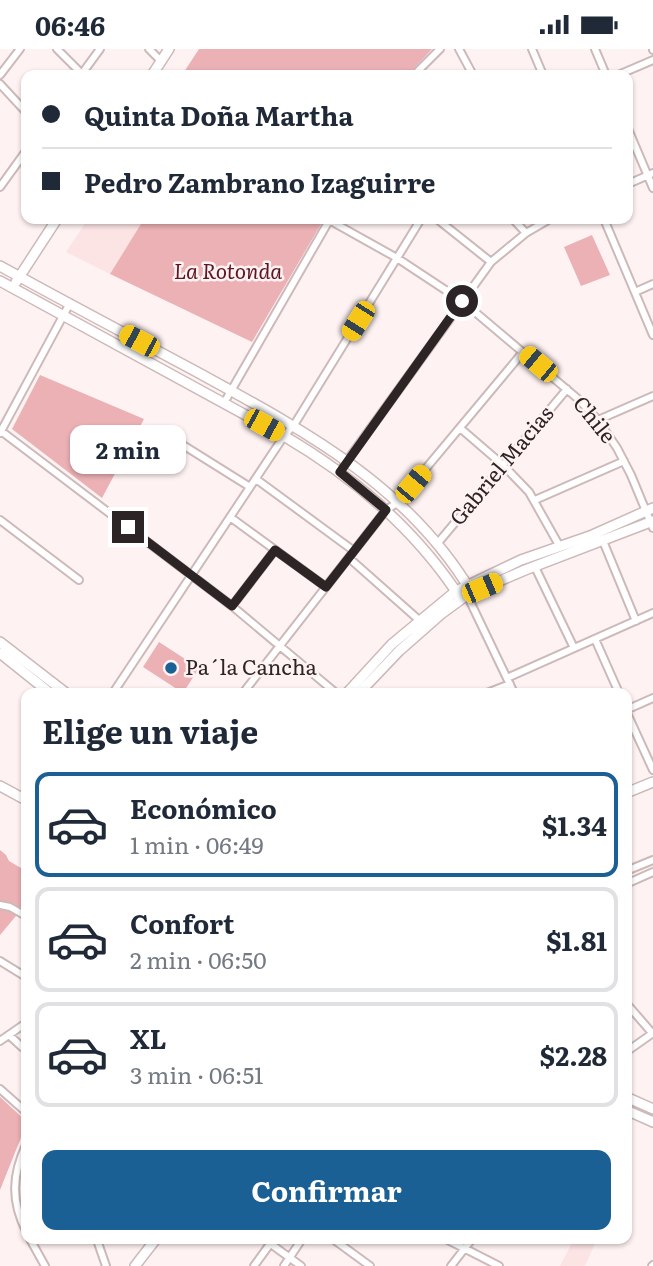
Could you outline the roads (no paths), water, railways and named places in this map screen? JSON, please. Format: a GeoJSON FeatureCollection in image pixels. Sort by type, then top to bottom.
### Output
{"type":"FeatureCollection","features":[{"type":"Feature","properties":{"kind":"main road"},"geometry":{"type":"LineString","coordinates":[[155,70],[169,49]]}},
{"type":"Feature","properties":{"kind":"main road"},"geometry":{"type":"LineString","coordinates":[[12,288],[54,224]]}},
{"type":"Feature","properties":{"kind":"main road"},"geometry":{"type":"LineString","coordinates":[[0,266],[294,425],[348,461],[397,503],[437,544],[465,592]]}},
{"type":"Feature","properties":{"kind":"main road"},"geometry":{"type":"LineString","coordinates":[[0,281],[284,436],[340,472],[386,510],[465,592]]}},
{"type":"Feature","properties":{"kind":"main road"},"geometry":{"type":"LineString","coordinates":[[351,688],[382,654],[419,620],[465,592],[521,560],[650,510]]}},
{"type":"Feature","properties":{"kind":"main road"},"geometry":{"type":"LineString","coordinates":[[364,688],[399,651],[465,592],[652,523]]}},
{"type":"Feature","properties":{"kind":"main road"},"geometry":{"type":"LineString","coordinates":[[0,642],[59,688]]}},
{"type":"Feature","properties":{"kind":"main road"},"geometry":{"type":"LineString","coordinates":[[0,653],[44,688]]}},
{"type":"Feature","properties":{"kind":"main road"},"geometry":{"type":"LineString","coordinates":[[632,791],[653,782]]}},
{"type":"Feature","properties":{"kind":"main road"},"geometry":{"type":"LineString","coordinates":[[0,786],[21,797]]}},
{"type":"Feature","properties":{"kind":"main road"},"geometry":{"type":"LineString","coordinates":[[632,1100],[653,1109]]}},
{"type":"Feature","properties":{"kind":"main road"},"geometry":{"type":"LineString","coordinates":[[632,1113],[653,1122]]}},
{"type":"Feature","properties":{"kind":"main road"},"geometry":{"type":"LineString","coordinates":[[135,1266],[152,1244]]}},
{"type":"Feature","properties":{"kind":"street"},"geometry":{"type":"LineString","coordinates":[[0,75],[20,49]]}},
{"type":"Feature","properties":{"kind":"street"},"geometry":{"type":"LineString","coordinates":[[57,49],[77,70]]}},
{"type":"Feature","properties":{"kind":"street"},"geometry":{"type":"LineString","coordinates":[[85,70],[100,49]]}},
{"type":"Feature","properties":{"kind":"street"},"geometry":{"type":"LineString","coordinates":[[149,49],[161,61]]}},
{"type":"Feature","properties":{"kind":"street"},"geometry":{"type":"LineString","coordinates":[[419,70],[440,49]]}},
{"type":"Feature","properties":{"kind":"street"},"geometry":{"type":"LineString","coordinates":[[459,49],[470,70]]}},
{"type":"Feature","properties":{"kind":"street"},"geometry":{"type":"LineString","coordinates":[[532,49],[541,70]]}},
{"type":"Feature","properties":{"kind":"street"},"geometry":{"type":"LineString","coordinates":[[595,49],[604,70]]}},
{"type":"Feature","properties":{"kind":"street"},"geometry":{"type":"LineString","coordinates":[[630,70],[653,60]]}},
{"type":"Feature","properties":{"kind":"street"},"geometry":{"type":"LineString","coordinates":[[0,84],[21,107]]}},
{"type":"Feature","properties":{"kind":"street"},"geometry":{"type":"LineString","coordinates":[[633,139],[650,174],[653,188]]}},
{"type":"Feature","properties":{"kind":"street"},"geometry":{"type":"LineString","coordinates":[[0,187],[21,158]]}},
{"type":"Feature","properties":{"kind":"street"},"geometry":{"type":"LineString","coordinates":[[633,182],[650,174]]}},
{"type":"Feature","properties":{"kind":"street"},"geometry":{"type":"LineString","coordinates":[[224,403],[326,224]]}},
{"type":"Feature","properties":{"kind":"street","name":"Chile"},"geometry":{"type":"LineString","coordinates":[[338,224],[397,258],[462,301],[567,389],[598,420],[650,510],[652,523]]}},
{"type":"Feature","properties":{"kind":"street"},"geometry":{"type":"LineString","coordinates":[[116,688],[284,436],[294,425],[418,224]]}},
{"type":"Feature","properties":{"kind":"street"},"geometry":{"type":"LineString","coordinates":[[443,224],[491,262]]}},
{"type":"Feature","properties":{"kind":"street"},"geometry":{"type":"LineString","coordinates":[[518,224],[526,233]]}},
{"type":"Feature","properties":{"kind":"street"},"geometry":{"type":"LineString","coordinates":[[340,472],[491,262],[541,224]]}},
{"type":"Feature","properties":{"kind":"street"},"geometry":{"type":"LineString","coordinates":[[606,224],[653,335]]}},
{"type":"Feature","properties":{"kind":"street"},"geometry":{"type":"LineString","coordinates":[[635,292],[653,284]]}},
{"type":"Feature","properties":{"kind":"street"},"geometry":{"type":"LineString","coordinates":[[70,303],[0,432],[232,606],[330,688]]}},
{"type":"Feature","properties":{"kind":"street"},"geometry":{"type":"LineString","coordinates":[[247,688],[386,510],[397,503],[523,352]]}},
{"type":"Feature","properties":{"kind":"street","name":"Gabriel Macias"},"geometry":{"type":"LineString","coordinates":[[437,544],[567,389]]}},
{"type":"Feature","properties":{"kind":"street"},"geometry":{"type":"LineString","coordinates":[[598,420],[653,396]]}},
{"type":"Feature","properties":{"kind":"street"},"geometry":{"type":"LineString","coordinates":[[460,428],[503,465],[535,500],[559,547]]}},
{"type":"Feature","properties":{"kind":"street"},"geometry":{"type":"LineString","coordinates":[[167,435],[250,487]]}},
{"type":"Feature","properties":{"kind":"street"},"geometry":{"type":"LineString","coordinates":[[535,500],[624,461]]}},
{"type":"Feature","properties":{"kind":"street"},"geometry":{"type":"LineString","coordinates":[[256,479],[354,551]]}},
{"type":"Feature","properties":{"kind":"street"},"geometry":{"type":"LineString","coordinates":[[230,517],[326,587]]}},
{"type":"Feature","properties":{"kind":"street"},"geometry":{"type":"LineString","coordinates":[[0,520],[79,580]]}},
{"type":"Feature","properties":{"kind":"street"},"geometry":{"type":"LineString","coordinates":[[603,541],[636,621]]}},
{"type":"Feature","properties":{"kind":"street"},"geometry":{"type":"LineString","coordinates":[[232,606],[275,550]]}},
{"type":"Feature","properties":{"kind":"street"},"geometry":{"type":"LineString","coordinates":[[349,558],[419,620]]}},
{"type":"Feature","properties":{"kind":"street"},"geometry":{"type":"LineString","coordinates":[[535,567],[574,648]]}},
{"type":"Feature","properties":{"kind":"street"},"geometry":{"type":"LineString","coordinates":[[465,592],[512,688]]}},
{"type":"Feature","properties":{"kind":"street"},"geometry":{"type":"LineString","coordinates":[[496,688],[574,648],[653,613]]}},
{"type":"Feature","properties":{"kind":"street"},"geometry":{"type":"LineString","coordinates":[[595,639],[617,688]]}},
{"type":"Feature","properties":{"kind":"street"},"geometry":{"type":"LineString","coordinates":[[632,707],[653,698]]}},
{"type":"Feature","properties":{"kind":"street"},"geometry":{"type":"LineString","coordinates":[[632,723],[653,770]]}},
{"type":"Feature","properties":{"kind":"street"},"geometry":{"type":"LineString","coordinates":[[632,869],[653,860]]}},
{"type":"Feature","properties":{"kind":"street"},"geometry":{"type":"LineString","coordinates":[[632,881],[653,872]]}},
{"type":"Feature","properties":{"kind":"street"},"geometry":{"type":"LineString","coordinates":[[0,905],[21,913]]}},
{"type":"Feature","properties":{"kind":"street"},"geometry":{"type":"LineString","coordinates":[[0,961],[21,974]]}},
{"type":"Feature","properties":{"kind":"street"},"geometry":{"type":"LineString","coordinates":[[632,1010],[653,1034],[632,1048]]}},
{"type":"Feature","properties":{"kind":"street"},"geometry":{"type":"LineString","coordinates":[[0,1041],[21,1027]]}},
{"type":"Feature","properties":{"kind":"street"},"geometry":{"type":"LineString","coordinates":[[10,1036],[21,1047]]}},
{"type":"Feature","properties":{"kind":"street"},"geometry":{"type":"LineString","coordinates":[[0,1089],[21,1108]]}},
{"type":"Feature","properties":{"kind":"street"},"geometry":{"type":"LineString","coordinates":[[21,1157],[16,1169],[14,1188],[16,1207],[21,1219]]}},
{"type":"Feature","properties":{"kind":"street"},"geometry":{"type":"LineString","coordinates":[[33,1244],[45,1266]]}},
{"type":"Feature","properties":{"kind":"street"},"geometry":{"type":"LineString","coordinates":[[98,1244],[106,1266]]}},
{"type":"Feature","properties":{"kind":"street"},"geometry":{"type":"LineString","coordinates":[[254,1266],[271,1244],[301,1266]]}},
{"type":"Feature","properties":{"kind":"street"},"geometry":{"type":"LineString","coordinates":[[284,1266],[299,1244]]}},
{"type":"Feature","properties":{"kind":"street"},"geometry":{"type":"LineString","coordinates":[[340,1244],[370,1266]]}},
{"type":"Feature","properties":{"kind":"street"},"geometry":{"type":"LineString","coordinates":[[454,1244],[495,1265]]}},
{"type":"Feature","properties":{"kind":"street"},"geometry":{"type":"LineString","coordinates":[[451,1266],[468,1244]]}},
{"type":"Feature","properties":{"kind":"place","name":"Pa´la Cancha"},"geometry":{"type":"Point","coordinates":[171,668]}},
{"type":"Feature","properties":{"kind":"park label","name":"La Rotonda"},"geometry":{"type":"Point","coordinates":[228,272]}}]}
